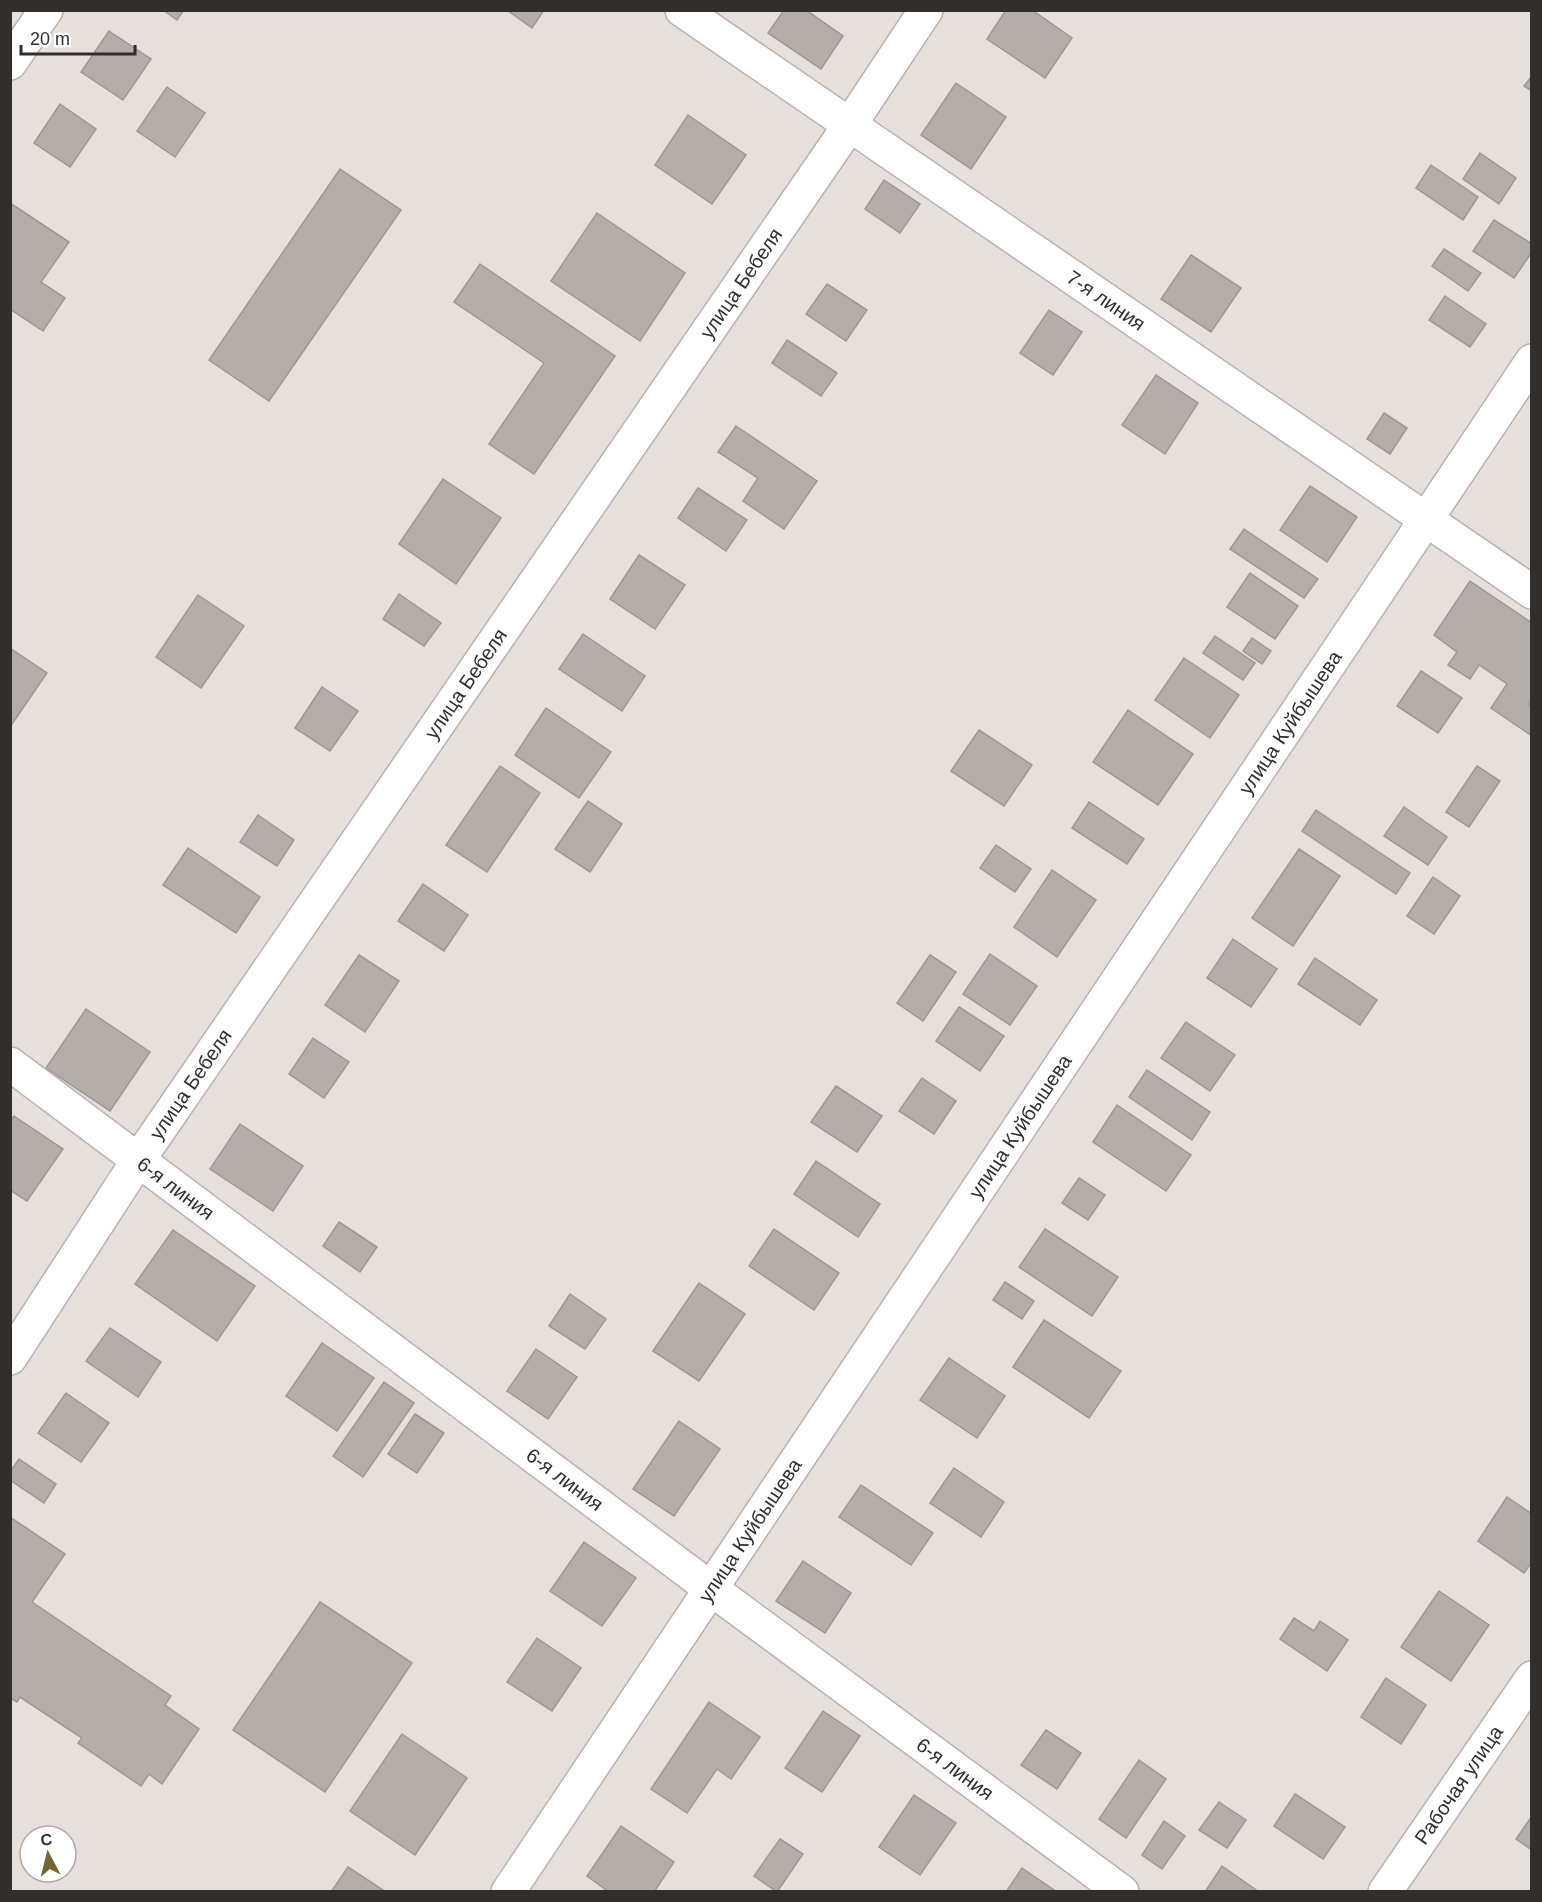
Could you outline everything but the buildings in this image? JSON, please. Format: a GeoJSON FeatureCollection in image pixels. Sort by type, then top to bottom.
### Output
{"type":"FeatureCollection","features":[{"type":"Feature","properties":{"kind":"street"},"geometry":{"type":"LineString","coordinates":[[10,63],[46,10]]}},
{"type":"Feature","properties":{"kind":"street","name":"7-я линия"},"geometry":{"type":"LineString","coordinates":[[682,10],[1532,592]]}},
{"type":"Feature","properties":{"kind":"street","name":"улица Бебеля"},"geometry":{"type":"LineString","coordinates":[[10,1358],[140,1159],[849,126],[926,10]]}},
{"type":"Feature","properties":{"kind":"street","name":"улица Куйбышева"},"geometry":{"type":"LineString","coordinates":[[508,1892],[1532,361]]}},
{"type":"Feature","properties":{"kind":"street","name":"6-я линия"},"geometry":{"type":"LineString","coordinates":[[10,1064],[140,1159],[710,1588],[1122,1892]]}},
{"type":"Feature","properties":{"kind":"street","name":"Рабочая улица"},"geometry":{"type":"LineString","coordinates":[[1385,1892],[1532,1678]]}}]}
